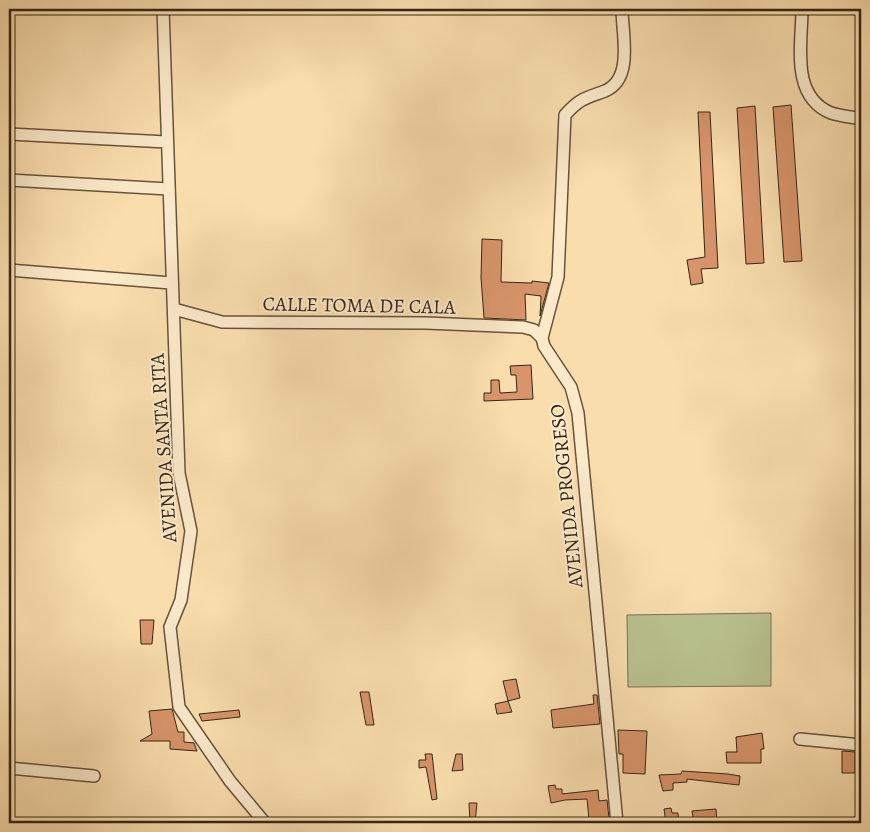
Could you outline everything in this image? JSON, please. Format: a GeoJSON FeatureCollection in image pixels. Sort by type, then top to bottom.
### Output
{"type":"FeatureCollection","features":[{"type":"Feature","properties":{"kind":"street","name":"AVENIDA SANTA RITA"},"geometry":{"type":"LineString","coordinates":[[163,9],[179,473],[191,531],[182,599],[170,627],[179,707],[230,781],[266,823]]}},
{"type":"Feature","properties":{"kind":"street"},"geometry":{"type":"LineString","coordinates":[[542,338],[558,278],[566,115],[574,105],[590,95],[605,91],[619,79],[625,61],[622,9]]}},
{"type":"Feature","properties":{"kind":"street"},"geometry":{"type":"LineString","coordinates":[[802,9],[801,74],[810,96],[819,106],[832,113],[861,119]]}},
{"type":"Feature","properties":{"kind":"street"},"geometry":{"type":"LineString","coordinates":[[9,134],[167,142]]}},
{"type":"Feature","properties":{"kind":"street"},"geometry":{"type":"LineString","coordinates":[[9,180],[169,188]]}},
{"type":"Feature","properties":{"kind":"street"},"geometry":{"type":"LineString","coordinates":[[9,270],[171,283]]}},
{"type":"Feature","properties":{"kind":"street","name":"CALLE TOMA DE CALA"},"geometry":{"type":"LineString","coordinates":[[174,309],[222,322],[426,323],[523,327],[534,330],[542,338]]}},
{"type":"Feature","properties":{"kind":"street","name":"AVENIDA PROGRESO"},"geometry":{"type":"LineString","coordinates":[[542,338],[544,346],[571,387],[578,413],[617,823]]}},
{"type":"Feature","properties":{"kind":"street"},"geometry":{"type":"LineString","coordinates":[[800,739],[861,745]]}},
{"type":"Feature","properties":{"kind":"street"},"geometry":{"type":"LineString","coordinates":[[9,768],[94,776]]}},
{"type":"Feature","properties":{"kind":"green space"},"geometry":{"type":"Polygon","coordinates":[[[771,613],[771,686],[628,687],[627,615],[771,613]]]}},
{"type":"Feature","properties":{"kind":"building"},"geometry":{"type":"Polygon","coordinates":[[[791,105],[802,261],[784,262],[773,107],[791,105]]]}},
{"type":"Feature","properties":{"kind":"building"},"geometry":{"type":"Polygon","coordinates":[[[755,106],[764,263],[746,264],[737,108],[755,106]]]}},
{"type":"Feature","properties":{"kind":"building"},"geometry":{"type":"Polygon","coordinates":[[[698,112],[710,112],[718,268],[701,269],[703,283],[691,285],[687,260],[705,257],[698,112]]]}},
{"type":"Feature","properties":{"kind":"building"},"geometry":{"type":"Polygon","coordinates":[[[482,239],[502,240],[501,282],[532,283],[532,281],[549,283],[540,316],[541,296],[525,294],[526,320],[484,318],[481,278],[482,239]]]}},
{"type":"Feature","properties":{"kind":"building"},"geometry":{"type":"Polygon","coordinates":[[[531,365],[533,399],[484,401],[484,393],[491,393],[491,380],[499,380],[500,393],[517,392],[516,375],[511,375],[510,366],[531,365]]]}},
{"type":"Feature","properties":{"kind":"building"},"geometry":{"type":"Polygon","coordinates":[[[140,620],[154,620],[152,644],[141,644],[140,620]]]}},
{"type":"Feature","properties":{"kind":"building"},"geometry":{"type":"Polygon","coordinates":[[[516,679],[520,698],[508,701],[503,681],[516,679]]]}},
{"type":"Feature","properties":{"kind":"building"},"geometry":{"type":"Polygon","coordinates":[[[360,692],[369,692],[374,725],[366,725],[360,692]]]}},
{"type":"Feature","properties":{"kind":"building"},"geometry":{"type":"Polygon","coordinates":[[[593,695],[597,695],[600,724],[553,728],[551,710],[594,704],[593,695]]]}},
{"type":"Feature","properties":{"kind":"building"},"geometry":{"type":"Polygon","coordinates":[[[508,701],[512,712],[497,714],[495,704],[508,701]]]}},
{"type":"Feature","properties":{"kind":"building"},"geometry":{"type":"Polygon","coordinates":[[[172,709],[178,732],[184,732],[184,742],[194,743],[197,751],[170,749],[170,741],[140,741],[152,734],[149,711],[172,709]]]}},
{"type":"Feature","properties":{"kind":"building"},"geometry":{"type":"Polygon","coordinates":[[[239,710],[240,717],[202,721],[199,714],[239,710]]]}},
{"type":"Feature","properties":{"kind":"building"},"geometry":{"type":"Polygon","coordinates":[[[618,730],[647,731],[645,774],[623,773],[623,754],[619,754],[618,730]]]}},
{"type":"Feature","properties":{"kind":"building"},"geometry":{"type":"Polygon","coordinates":[[[762,733],[764,749],[761,749],[761,763],[727,763],[726,752],[737,752],[736,737],[762,733]]]}},
{"type":"Feature","properties":{"kind":"building"},"geometry":{"type":"Polygon","coordinates":[[[842,751],[855,752],[855,773],[842,773],[842,751]]]}},
{"type":"Feature","properties":{"kind":"building"},"geometry":{"type":"Polygon","coordinates":[[[425,754],[432,754],[437,799],[432,800],[426,767],[419,768],[419,760],[426,760],[425,754]]]}},
{"type":"Feature","properties":{"kind":"building"},"geometry":{"type":"Polygon","coordinates":[[[456,754],[462,754],[463,770],[452,771],[456,754]]]}},
{"type":"Feature","properties":{"kind":"building"},"geometry":{"type":"Polygon","coordinates":[[[682,771],[740,776],[739,785],[687,779],[687,782],[673,783],[673,790],[663,791],[659,775],[681,774],[682,771]]]}},
{"type":"Feature","properties":{"kind":"building"},"geometry":{"type":"Polygon","coordinates":[[[555,785],[556,789],[562,789],[562,794],[598,790],[599,801],[607,800],[609,818],[589,820],[587,799],[551,803],[548,786],[555,785]]]}},
{"type":"Feature","properties":{"kind":"building"},"geometry":{"type":"Polygon","coordinates":[[[469,803],[477,803],[475,823],[470,823],[469,803]]]}},
{"type":"Feature","properties":{"kind":"building"},"geometry":{"type":"Polygon","coordinates":[[[671,808],[672,813],[678,813],[679,823],[666,823],[664,809],[671,808]]]}},
{"type":"Feature","properties":{"kind":"building"},"geometry":{"type":"Polygon","coordinates":[[[716,809],[717,823],[694,823],[692,811],[716,809]]]}}]}
